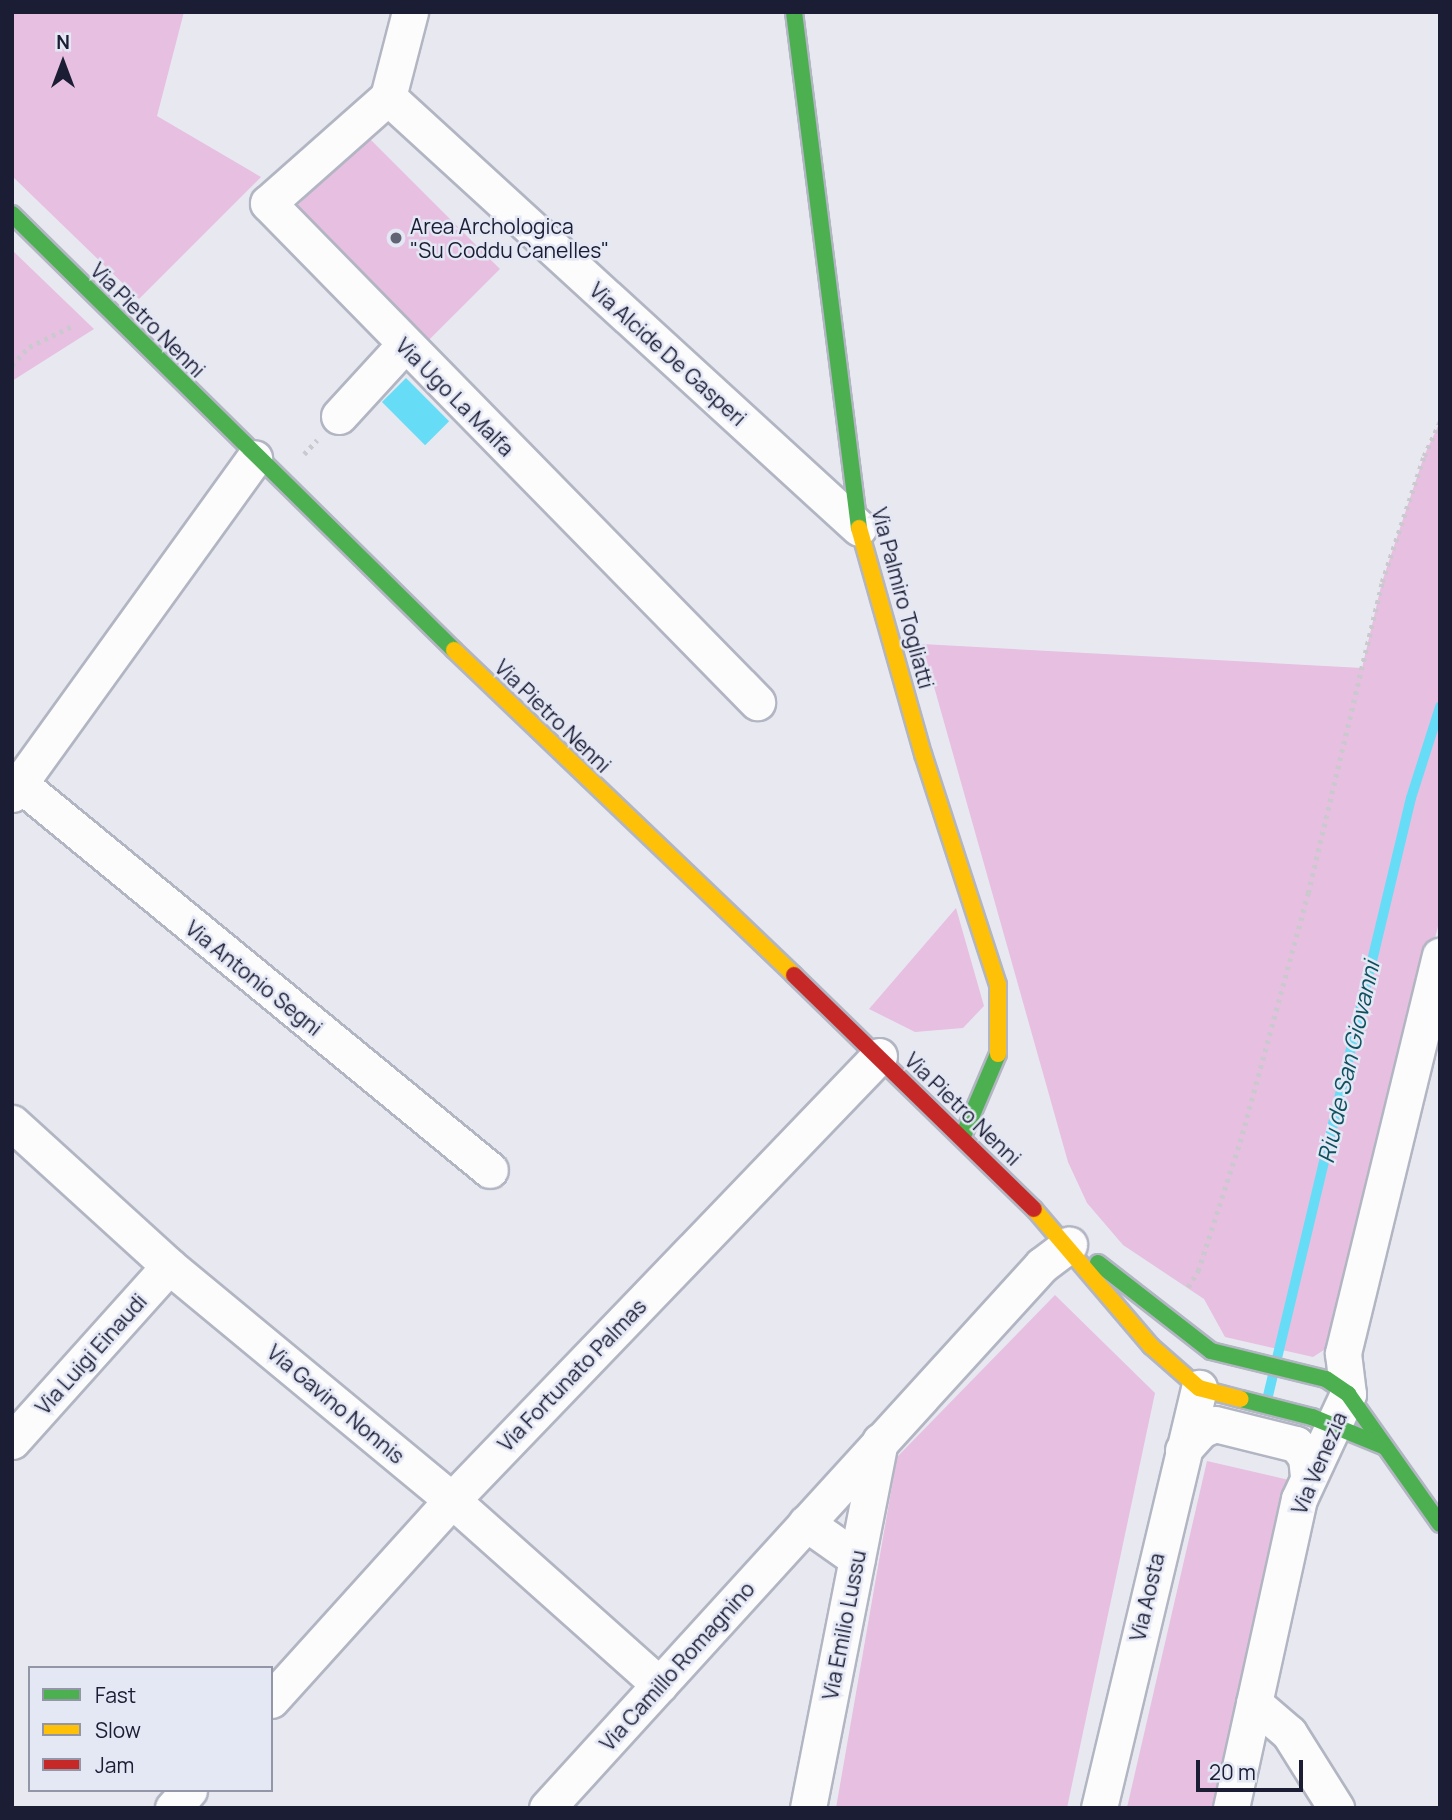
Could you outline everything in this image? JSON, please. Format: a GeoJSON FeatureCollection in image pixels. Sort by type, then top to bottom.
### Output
{"type":"FeatureCollection","features":[{"type":"Feature","properties":{"kind":"street"},"geometry":{"type":"LineString","coordinates":[[388,97],[410,12]]}},
{"type":"Feature","properties":{"kind":"street","name":"Via Palmiro Togliatti"},"geometry":{"type":"LineString","coordinates":[[794,12],[859,528],[923,754],[998,985],[999,1052],[963,1136]]}},
{"type":"Feature","properties":{"kind":"street","name":"Via Ugo La Malfa"},"geometry":{"type":"LineString","coordinates":[[388,97],[268,203],[404,345],[757,702]]}},
{"type":"Feature","properties":{"kind":"street","name":"Via Alcide De Gasperi"},"geometry":{"type":"LineString","coordinates":[[388,97],[859,528]]}},
{"type":"Feature","properties":{"kind":"street","name":"Via Pietro Nenni"},"geometry":{"type":"LineString","coordinates":[[12,214],[267,469],[963,1136],[1069,1245],[1112,1304],[1202,1389],[1323,1422],[1383,1446]]}},
{"type":"Feature","properties":{"kind":"street"},"geometry":{"type":"LineString","coordinates":[[340,416],[404,345]]}},
{"type":"Feature","properties":{"kind":"street","name":"Via Antonio Segni"},"geometry":{"type":"LineString","coordinates":[[267,469],[16,789],[490,1170]]}},
{"type":"Feature","properties":{"kind":"street","name":"Via Venezia"},"geometry":{"type":"LineString","coordinates":[[1231,1808],[1308,1477],[1323,1422],[1337,1386],[1440,956]]}},
{"type":"Feature","properties":{"kind":"street","name":"Via Fortunato Palmas"},"geometry":{"type":"LineString","coordinates":[[273,1698],[452,1500],[879,1056]]}},
{"type":"Feature","properties":{"kind":"street","name":"Via Gavino Nonnis"},"geometry":{"type":"LineString","coordinates":[[12,1124],[169,1266],[452,1500],[660,1685]]}},
{"type":"Feature","properties":{"kind":"street","name":"Via Pietro Nenni"},"geometry":{"type":"LineString","coordinates":[[1069,1245],[1211,1351],[1337,1386]]}},
{"type":"Feature","properties":{"kind":"street","name":"Via Camillo Romagnino"},"geometry":{"type":"LineString","coordinates":[[547,1808],[1050,1256],[1069,1245]]}},
{"type":"Feature","properties":{"kind":"street","name":"Via Luigi Einaudi"},"geometry":{"type":"LineString","coordinates":[[12,1441],[169,1266]]}},
{"type":"Feature","properties":{"kind":"street"},"geometry":{"type":"LineString","coordinates":[[1337,1386],[1383,1446],[1434,1500]]}},
{"type":"Feature","properties":{"kind":"street","name":"Via Aosta"},"geometry":{"type":"LineString","coordinates":[[1099,1808],[1183,1450],[1202,1389]]}},
{"type":"Feature","properties":{"kind":"street"},"geometry":{"type":"LineString","coordinates":[[1183,1450],[1201,1430],[1214,1424],[1296,1444],[1306,1457],[1308,1477]]}},
{"type":"Feature","properties":{"kind":"street","name":"Via Emilio Lussu"},"geometry":{"type":"LineString","coordinates":[[808,1808],[880,1441]]}},
{"type":"Feature","properties":{"kind":"street"},"geometry":{"type":"LineString","coordinates":[[806,1523],[857,1559]]}},
{"type":"Feature","properties":{"kind":"street"},"geometry":{"type":"LineString","coordinates":[[1254,1703],[1289,1733],[1336,1808]]}},
{"type":"Feature","properties":{"kind":"street"},"geometry":{"type":"LineString","coordinates":[[173,1808],[187,1792]]}},
{"type":"Feature","properties":{"kind":"path"},"geometry":{"type":"LineString","coordinates":[[12,365],[29,347],[77,324],[118,320]]}},
{"type":"Feature","properties":{"kind":"path"},"geometry":{"type":"LineString","coordinates":[[267,469],[340,416]]}},
{"type":"Feature","properties":{"kind":"path"},"geometry":{"type":"LineString","coordinates":[[1168,1317],[1198,1271],[1240,1142],[1308,893],[1382,582],[1424,456],[1440,422]]}},
{"type":"Feature","properties":{"kind":"shaded area"},"geometry":{"type":"Polygon","coordinates":[[[12,12],[184,12],[157,116],[261,177],[139,299],[12,176],[12,12]]]}},
{"type":"Feature","properties":{"kind":"shaded area","name":"Area Archologica \"Su Coddu Canelles\""},"geometry":{"type":"Polygon","coordinates":[[[367,136],[500,269],[426,342],[293,210],[367,136]]]}},
{"type":"Feature","properties":{"kind":"shaded area"},"geometry":{"type":"Polygon","coordinates":[[[12,250],[94,329],[12,381],[12,250]]]}},
{"type":"Feature","properties":{"kind":"shaded area"},"geometry":{"type":"Polygon","coordinates":[[[1440,422],[1440,919],[1327,1348],[1313,1357],[1225,1337],[1204,1299],[1123,1245],[1087,1203],[1068,1162],[922,644],[1362,668],[1382,582],[1424,456],[1440,422]]]}},
{"type":"Feature","properties":{"kind":"shaded area"},"geometry":{"type":"Polygon","coordinates":[[[956,908],[984,1006],[963,1028],[915,1032],[869,1009],[956,908]]]}},
{"type":"Feature","properties":{"kind":"shaded area"},"geometry":{"type":"Polygon","coordinates":[[[1055,1295],[1155,1393],[1067,1808],[836,1808],[897,1457],[1055,1295]]]}},
{"type":"Feature","properties":{"kind":"shaded area"},"geometry":{"type":"Polygon","coordinates":[[[1207,1461],[1289,1480],[1213,1808],[1127,1808],[1207,1461]]]}},
{"type":"Feature","properties":{"kind":"water"},"geometry":{"type":"Polygon","coordinates":[[[406,378],[449,421],[425,445],[382,402],[406,378]]]}},
{"type":"Feature","properties":{"kind":"waterway","name":"Riu de San Giovanni"},"geometry":{"type":"LineString","coordinates":[[1267,1400],[1411,798],[1440,707]]}},
{"type":"Feature","properties":{"kind":"traffic: fast"},"geometry":{"type":"LineString","coordinates":[[794,12],[859,528]]}},
{"type":"Feature","properties":{"kind":"traffic: fast"},"geometry":{"type":"LineString","coordinates":[[12,214],[454,650]]}},
{"type":"Feature","properties":{"kind":"traffic: fast"},"geometry":{"type":"LineString","coordinates":[[963,1136],[998,1054]]}},
{"type":"Feature","properties":{"kind":"traffic: fast"},"geometry":{"type":"LineString","coordinates":[[1098,1263],[1211,1351],[1326,1379],[1348,1394],[1440,1524]]}},
{"type":"Feature","properties":{"kind":"traffic: fast"},"geometry":{"type":"LineString","coordinates":[[1241,1399],[1312,1417],[1383,1446]]}},
{"type":"Feature","properties":{"kind":"traffic: slow"},"geometry":{"type":"LineString","coordinates":[[859,528],[923,754],[998,985],[998,1054]]}},
{"type":"Feature","properties":{"kind":"traffic: slow"},"geometry":{"type":"LineString","coordinates":[[454,650],[794,975]]}},
{"type":"Feature","properties":{"kind":"traffic: slow"},"geometry":{"type":"LineString","coordinates":[[1034,1209],[1151,1346],[1199,1388],[1241,1399]]}},
{"type":"Feature","properties":{"kind":"traffic: jam"},"geometry":{"type":"LineString","coordinates":[[794,975],[1034,1209]]}},
{"type":"Feature","properties":{"kind":"place","name":"Area Archologica \"Su Coddu Canelles\""},"geometry":{"type":"Point","coordinates":[396,238]}}]}
